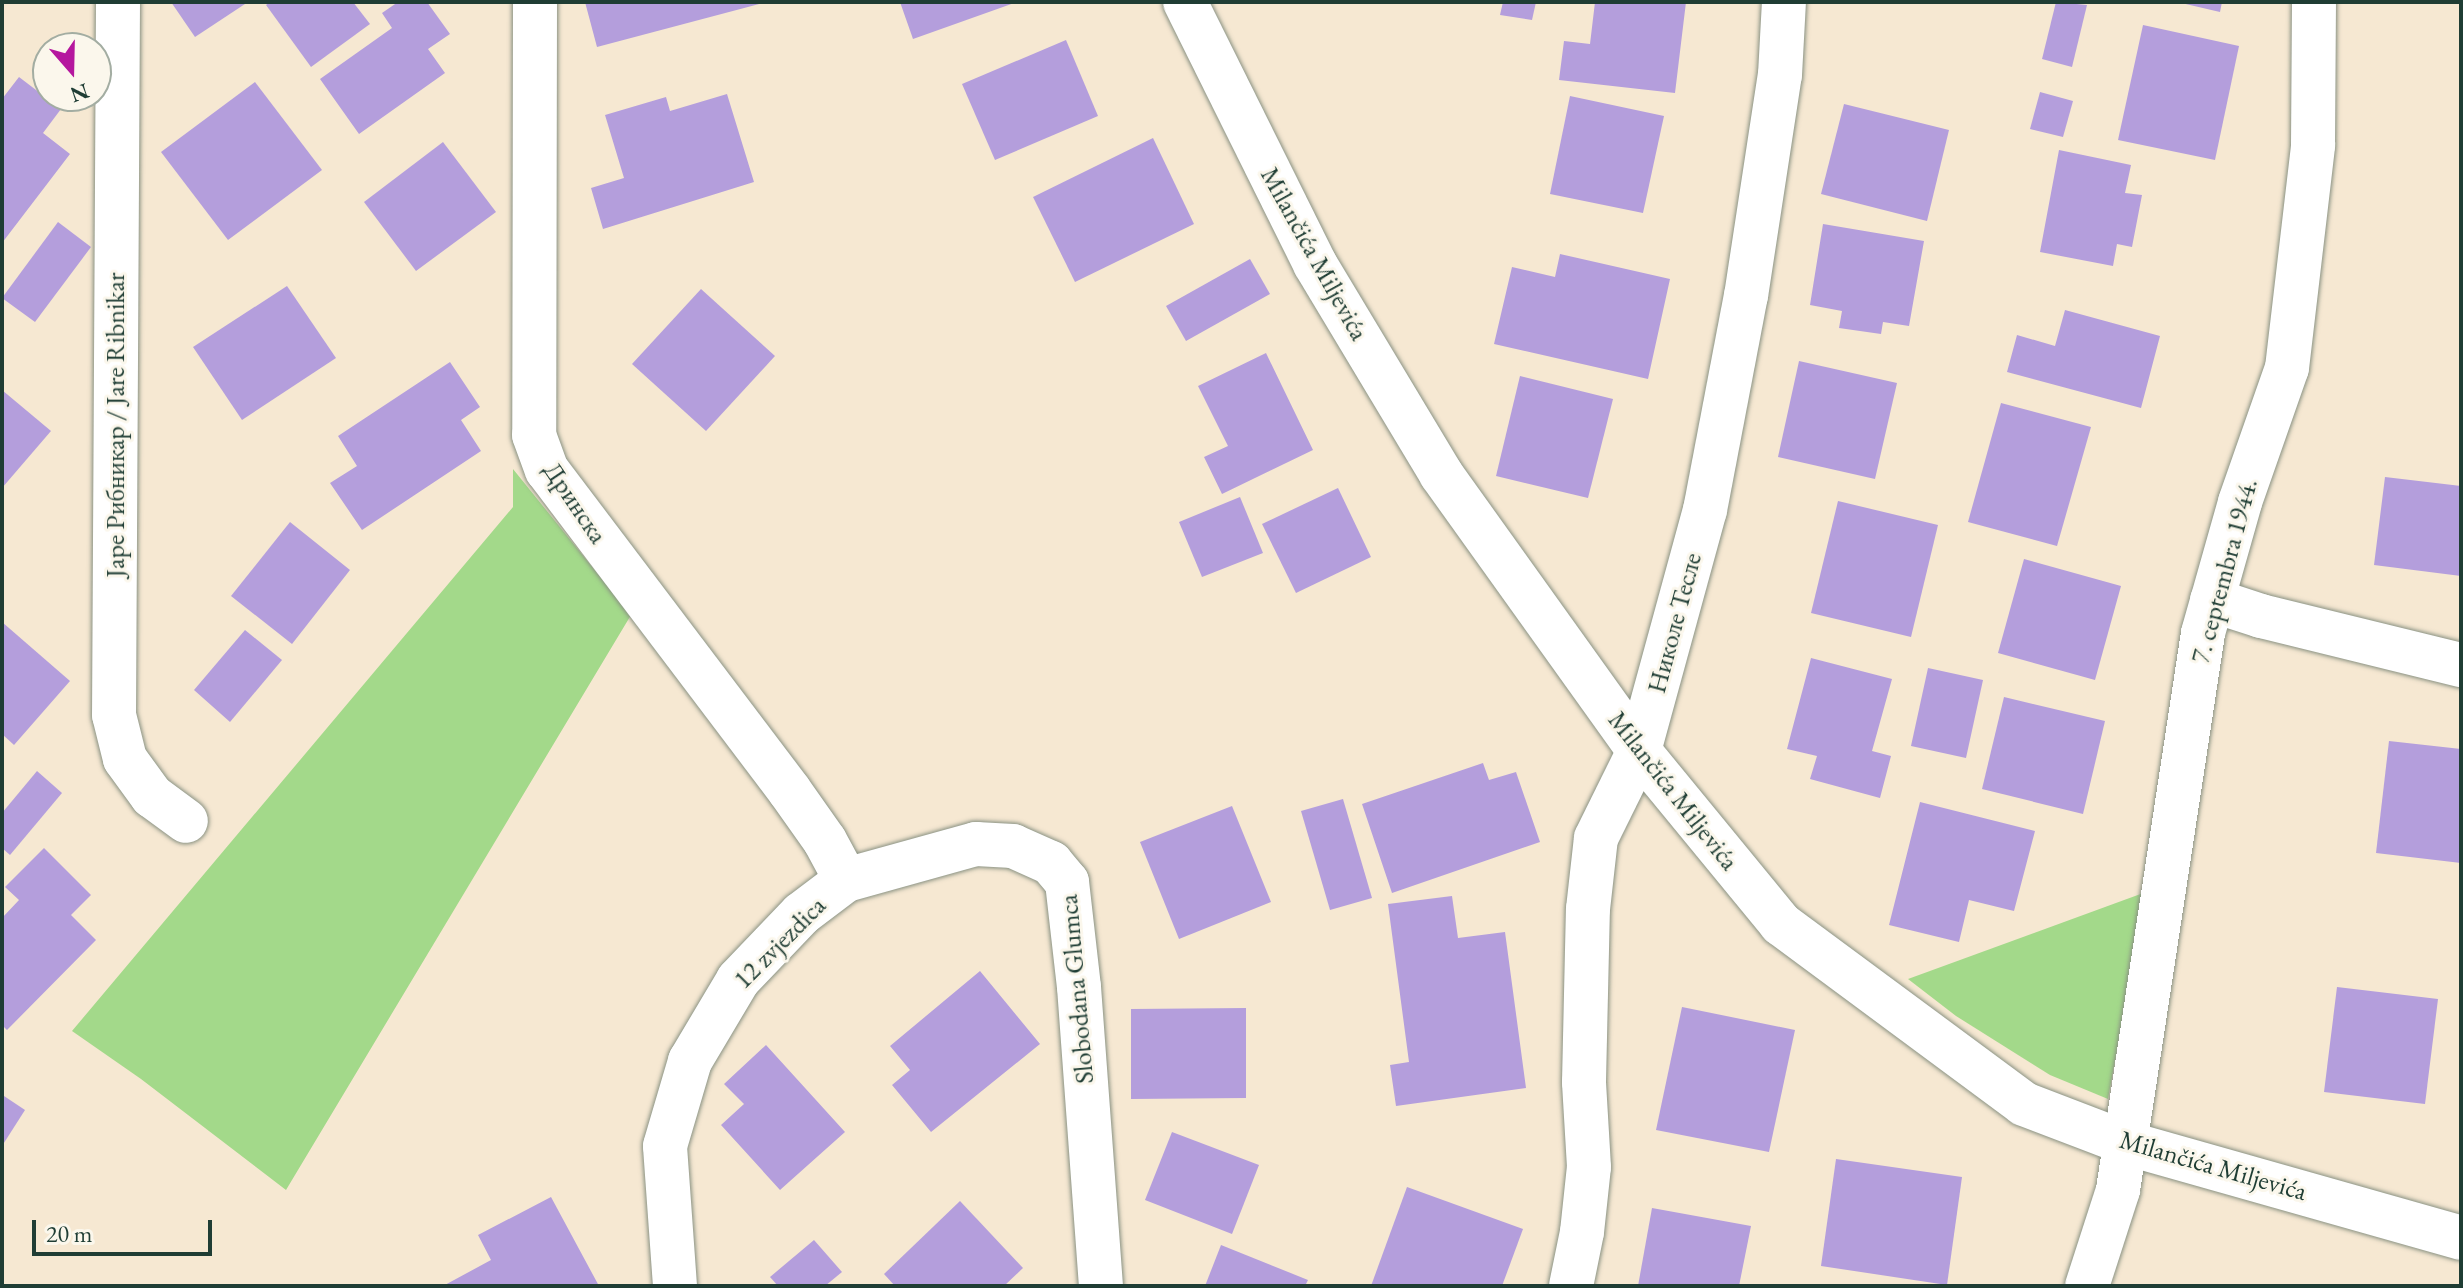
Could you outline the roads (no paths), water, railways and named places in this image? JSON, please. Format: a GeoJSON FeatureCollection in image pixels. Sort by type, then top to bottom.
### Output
{"type":"FeatureCollection","features":[{"type":"Feature","properties":{"kind":"street","name":"Јаре Рибникар / Jare Ribnikar"},"geometry":{"type":"LineString","coordinates":[[118,2],[114,715],[125,759],[152,796],[186,821]]}},
{"type":"Feature","properties":{"kind":"street","name":"Дринска"},"geometry":{"type":"LineString","coordinates":[[535,2],[534,435],[547,470],[789,790],[825,841],[846,880]]}},
{"type":"Feature","properties":{"kind":"street","name":"Milančića Miljevića"},"geometry":{"type":"LineString","coordinates":[[1185,2],[1315,264],[1441,474],[1639,751],[1781,924],[2024,1104],[2126,1143],[2461,1238]]}},
{"type":"Feature","properties":{"kind":"street","name":"Николе Тесле"},"geometry":{"type":"LineString","coordinates":[[1571,1286],[1582,1232],[1589,1167],[1584,1082],[1588,909],[1596,838],[1639,751],[1705,510],[1738,342],[1780,75],[1784,2]]}},
{"type":"Feature","properties":{"kind":"street","name":"7. сeptembra 1944."},"geometry":{"type":"LineString","coordinates":[[2087,1286],[2118,1190],[2203,633],[2240,502],[2287,368],[2313,145],[2314,2]]}},
{"type":"Feature","properties":{"kind":"street"},"geometry":{"type":"LineString","coordinates":[[2212,600],[2261,616],[2461,665]]}},
{"type":"Feature","properties":{"kind":"street","name":"Slobodana Glumca"},"geometry":{"type":"LineString","coordinates":[[846,880],[976,844],[1013,846],[1051,863],[1067,882],[1079,987],[1101,1286]]}},
{"type":"Feature","properties":{"kind":"street","name":"12 zvjezdica"},"geometry":{"type":"LineString","coordinates":[[675,1286],[665,1146],[690,1061],[738,980],[801,914],[846,880]]}}]}
